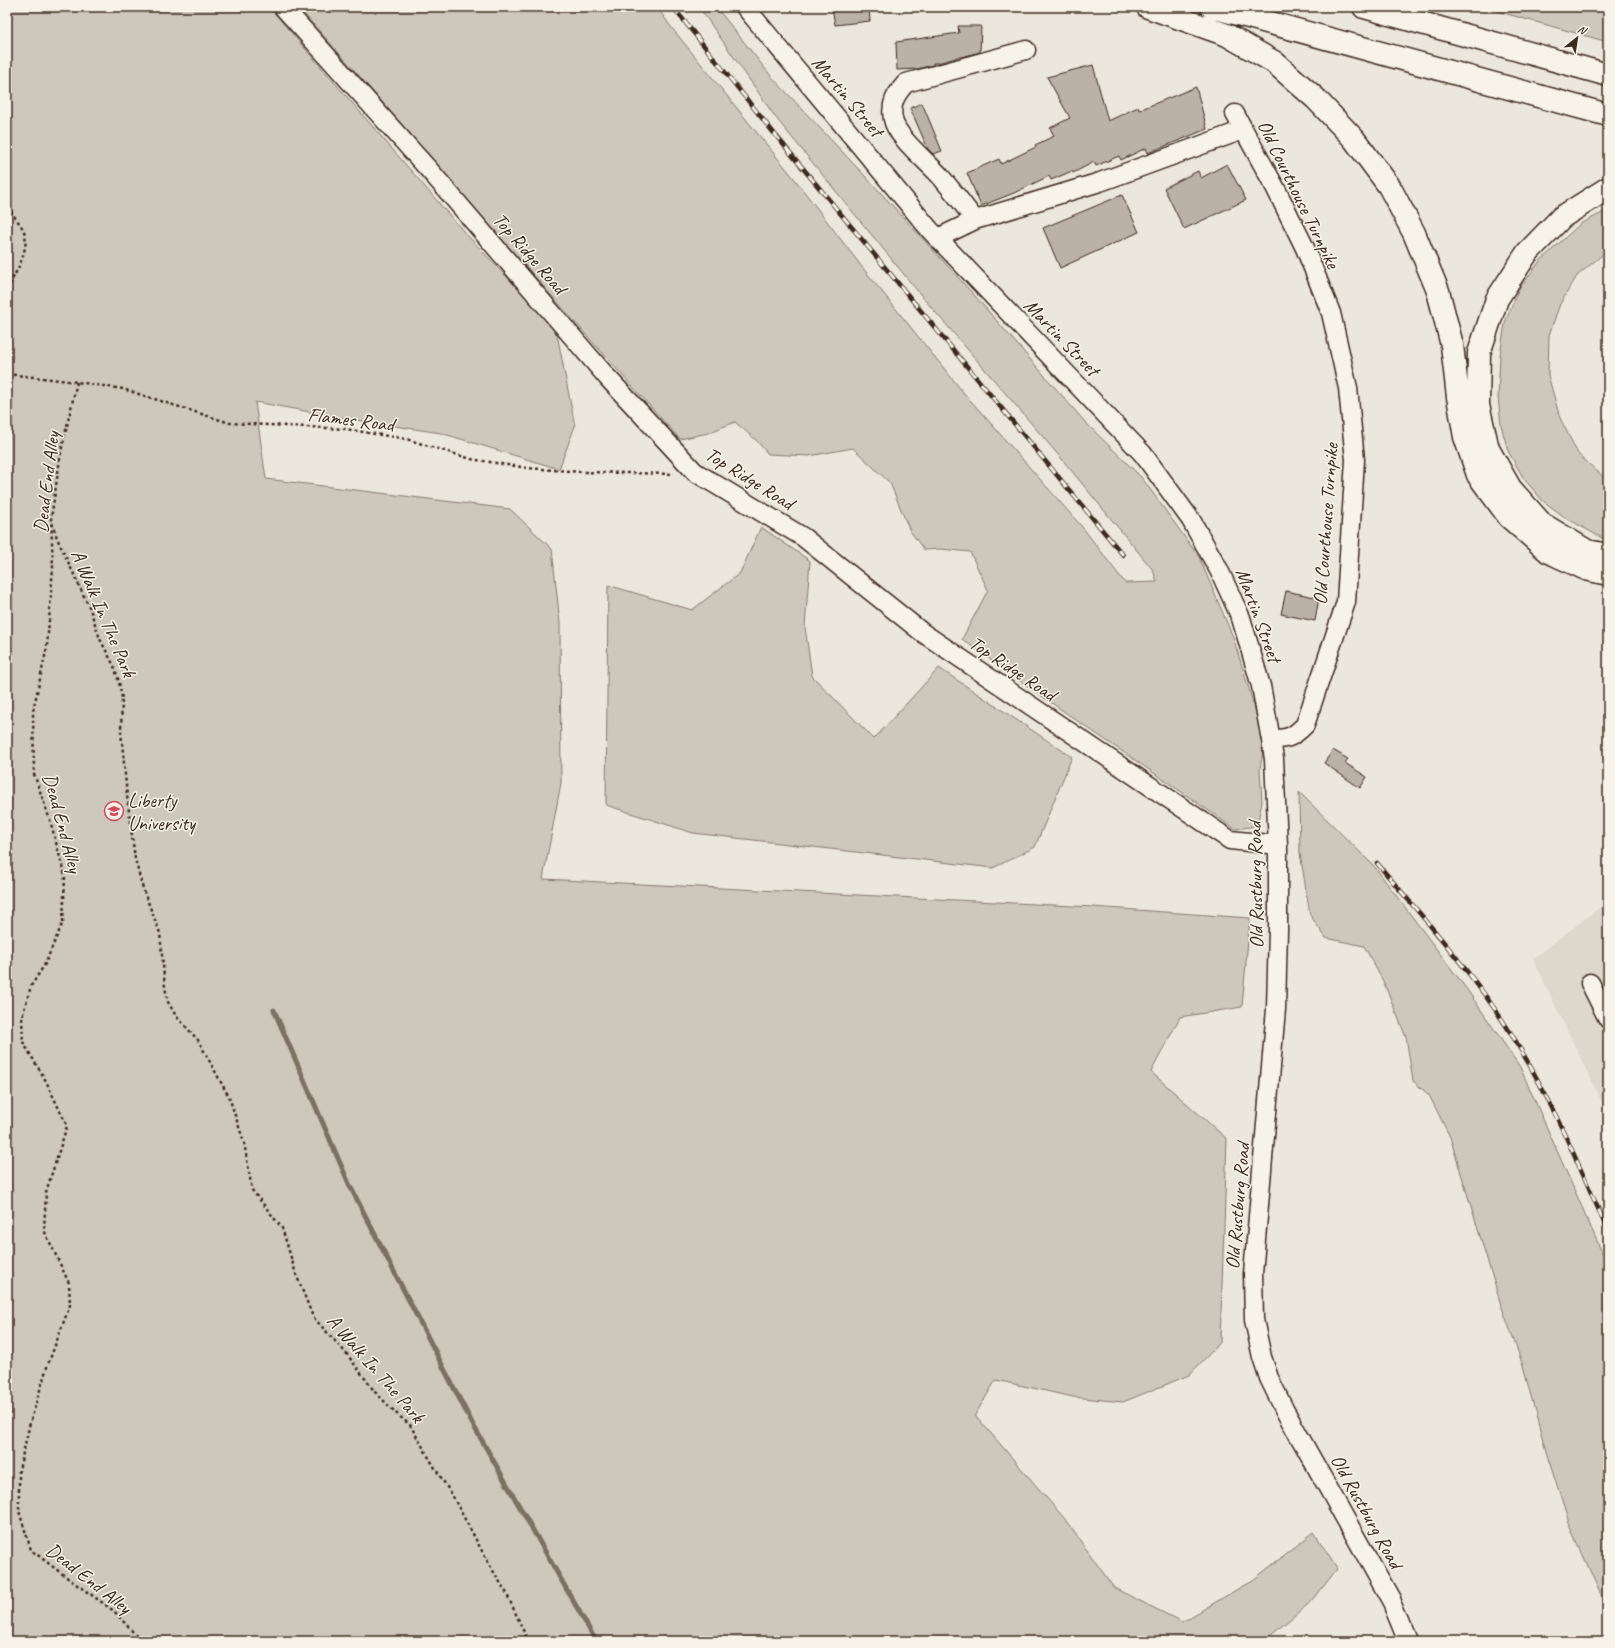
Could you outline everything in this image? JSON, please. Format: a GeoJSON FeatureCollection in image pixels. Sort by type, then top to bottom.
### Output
{"type":"FeatureCollection","features":[{"type":"Feature","properties":{"kind":"highway"},"geometry":{"type":"LineString","coordinates":[[1148,7],[1227,35],[1274,62],[1315,98],[1354,139],[1389,186],[1410,226],[1438,291],[1452,344],[1458,397],[1465,436],[1478,475],[1509,517],[1548,552],[1586,569],[1608,574]]}},
{"type":"Feature","properties":{"kind":"highway"},"geometry":{"type":"LineString","coordinates":[[1212,7],[1608,115]]}},
{"type":"Feature","properties":{"kind":"highway"},"geometry":{"type":"LineString","coordinates":[[1364,7],[1608,74]]}},
{"type":"Feature","properties":{"kind":"highway"},"geometry":{"type":"LineString","coordinates":[[1608,188],[1562,217],[1527,253],[1496,299],[1478,353],[1478,405],[1488,449],[1510,488],[1542,524],[1586,551],[1608,555]]}},
{"type":"Feature","properties":{"kind":"street","name":"Top Ridge Road"},"geometry":{"type":"LineString","coordinates":[[283,7],[431,172],[607,377],[695,472],[804,537],[923,633],[1230,840],[1278,845]]}},
{"type":"Feature","properties":{"kind":"street","name":"Martin Street"},"geometry":{"type":"LineString","coordinates":[[745,7],[938,238],[1143,454],[1191,520],[1219,570],[1241,618],[1261,686],[1271,740]]}},
{"type":"Feature","properties":{"kind":"street"},"geometry":{"type":"LineString","coordinates":[[938,238],[975,220],[940,176],[899,133],[893,120],[892,107],[896,94],[906,83],[1026,50]]}},
{"type":"Feature","properties":{"kind":"street","name":"Old Courthouse Turnpike"},"geometry":{"type":"LineString","coordinates":[[975,220],[1100,182],[1239,122],[1276,188],[1305,248],[1331,313],[1348,388],[1355,460],[1346,602],[1305,725],[1296,735],[1271,740]]}},
{"type":"Feature","properties":{"kind":"street","name":"Old Rustburg Road"},"geometry":{"type":"LineString","coordinates":[[1271,740],[1274,759],[1278,845],[1276,1009],[1253,1274],[1254,1320],[1262,1357],[1272,1384],[1285,1411],[1392,1602],[1408,1641]]}},
{"type":"Feature","properties":{"kind":"street"},"geometry":{"type":"LineString","coordinates":[[1590,983],[1608,1019]]}},
{"type":"Feature","properties":{"kind":"path"},"geometry":{"type":"LineString","coordinates":[[7,206],[24,230],[25,246],[22,262],[7,289]]}},
{"type":"Feature","properties":{"kind":"path","name":"Flames Road"},"geometry":{"type":"LineString","coordinates":[[7,374],[123,389],[230,423],[344,429],[406,439],[471,459],[527,468],[665,475],[695,472]]}},
{"type":"Feature","properties":{"kind":"path","name":"Dead End Alley"},"geometry":{"type":"LineString","coordinates":[[77,382],[61,452],[51,519],[53,567],[47,647],[33,711],[34,774],[50,820],[66,876],[63,922],[45,964],[31,986],[22,1018],[23,1042],[46,1081],[68,1126],[46,1192],[44,1230],[69,1283],[70,1305],[47,1367],[30,1423],[19,1470],[19,1511],[31,1550],[114,1611],[141,1641]]}},
{"type":"Feature","properties":{"kind":"path","name":"A Walk In The Park"},"geometry":{"type":"LineString","coordinates":[[51,519],[57,538],[90,609],[100,638],[114,666],[119,682],[122,698],[122,730],[126,788],[135,859],[143,889],[160,933],[165,987],[168,1002],[176,1016],[198,1040],[229,1097],[244,1142],[252,1190],[282,1228],[296,1274],[313,1317],[346,1353],[375,1392],[410,1425],[434,1468],[452,1494],[489,1564],[506,1592],[528,1641]]}},
{"type":"Feature","properties":{"kind":"shaded area"},"geometry":{"type":"Polygon","coordinates":[[[7,7],[269,7],[465,233],[556,329],[575,426],[559,469],[441,433],[355,420],[255,402],[266,479],[510,509],[552,549],[560,623],[561,783],[543,879],[1093,907],[1250,918],[1242,1007],[1180,1017],[1151,1072],[1227,1139],[1220,1343],[1189,1375],[1123,1402],[1073,1397],[996,1380],[975,1415],[1064,1518],[1114,1588],[1182,1622],[1253,1580],[1314,1532],[1337,1569],[1313,1600],[1264,1641],[7,1641],[7,7]]]}},
{"type":"Feature","properties":{"kind":"shaded area"},"geometry":{"type":"Polygon","coordinates":[[[298,7],[657,7],[671,27],[793,177],[862,267],[963,392],[1083,528],[1125,583],[1157,582],[1153,570],[1061,458],[925,300],[776,118],[699,7],[716,7],[771,76],[975,296],[1085,422],[1142,478],[1199,557],[1233,637],[1258,719],[1263,751],[1260,769],[1262,802],[1257,826],[1235,829],[1029,688],[962,639],[988,590],[970,552],[941,549],[924,550],[910,531],[890,483],[853,448],[809,456],[768,454],[756,440],[735,422],[708,433],[680,439],[583,332],[298,7]]]}},
{"type":"Feature","properties":{"kind":"shaded area"},"geometry":{"type":"Polygon","coordinates":[[[1482,7],[1608,7],[1608,42],[1482,7]]]}},
{"type":"Feature","properties":{"kind":"shaded area"},"geometry":{"type":"Polygon","coordinates":[[[1608,210],[1608,250],[1577,276],[1560,304],[1549,335],[1548,375],[1560,418],[1578,454],[1608,481],[1608,539],[1602,538],[1566,518],[1543,501],[1524,479],[1508,451],[1501,425],[1498,397],[1500,356],[1505,323],[1518,290],[1540,261],[1580,224],[1608,210]]]}},
{"type":"Feature","properties":{"kind":"shaded area"},"geometry":{"type":"Polygon","coordinates":[[[761,527],[810,561],[805,627],[812,676],[874,739],[939,668],[1072,757],[1035,847],[993,868],[693,833],[606,805],[608,585],[692,610],[740,573],[761,527]]]}},
{"type":"Feature","properties":{"kind":"shaded area"},"geometry":{"type":"Polygon","coordinates":[[[1299,792],[1374,866],[1468,991],[1520,1067],[1608,1266],[1608,1611],[1570,1526],[1547,1455],[1522,1363],[1500,1302],[1450,1137],[1429,1095],[1413,1081],[1406,1037],[1384,983],[1364,946],[1326,938],[1310,915],[1300,853],[1299,792]]]}},
{"type":"Feature","properties":{"kind":"shaded area"},"geometry":{"type":"Polygon","coordinates":[[[1608,901],[1608,1115],[1533,959],[1608,901]]]}},
{"type":"Feature","properties":{"kind":"building"},"geometry":{"type":"Polygon","coordinates":[[[832,7],[869,7],[870,21],[835,25],[832,7]]]}},
{"type":"Feature","properties":{"kind":"building"},"geometry":{"type":"Polygon","coordinates":[[[958,26],[981,26],[980,52],[933,63],[933,65],[917,69],[897,70],[896,42],[959,33],[958,26]]]}},
{"type":"Feature","properties":{"kind":"building"},"geometry":{"type":"Polygon","coordinates":[[[1093,65],[1108,121],[1138,107],[1139,110],[1196,87],[1207,129],[1148,153],[1146,148],[1121,160],[1119,156],[1096,166],[1094,162],[1073,173],[1072,171],[1051,180],[1049,176],[1014,193],[981,206],[967,173],[999,159],[1001,164],[1036,147],[1035,145],[1054,136],[1050,128],[1070,118],[1047,77],[1093,65]]]}},
{"type":"Feature","properties":{"kind":"building"},"geometry":{"type":"Polygon","coordinates":[[[922,103],[942,151],[933,154],[928,149],[910,108],[922,103]]]}},
{"type":"Feature","properties":{"kind":"building"},"geometry":{"type":"Polygon","coordinates":[[[1227,164],[1246,200],[1184,229],[1164,188],[1198,171],[1201,178],[1227,164]]]}},
{"type":"Feature","properties":{"kind":"building"},"geometry":{"type":"Polygon","coordinates":[[[1122,195],[1139,232],[1060,268],[1043,228],[1122,195]]]}},
{"type":"Feature","properties":{"kind":"building"},"geometry":{"type":"Polygon","coordinates":[[[1286,591],[1319,598],[1315,621],[1281,614],[1286,591]]]}},
{"type":"Feature","properties":{"kind":"building"},"geometry":{"type":"Polygon","coordinates":[[[1333,750],[1348,759],[1345,763],[1367,777],[1360,788],[1324,763],[1333,750]]]}},
{"type":"Feature","properties":{"kind":"waterway"},"geometry":{"type":"LineString","coordinates":[[274,1010],[350,1186],[472,1423],[596,1641]]}},
{"type":"Feature","properties":{"kind":"railway"},"geometry":{"type":"LineString","coordinates":[[673,7],[773,132],[1123,555]]}},
{"type":"Feature","properties":{"kind":"railway"},"geometry":{"type":"LineString","coordinates":[[1377,863],[1467,971],[1500,1016],[1541,1086],[1576,1158],[1608,1231]]}},
{"type":"Feature","properties":{"kind":"place","name":"Liberty University"},"geometry":{"type":"Point","coordinates":[114,811]}}]}
